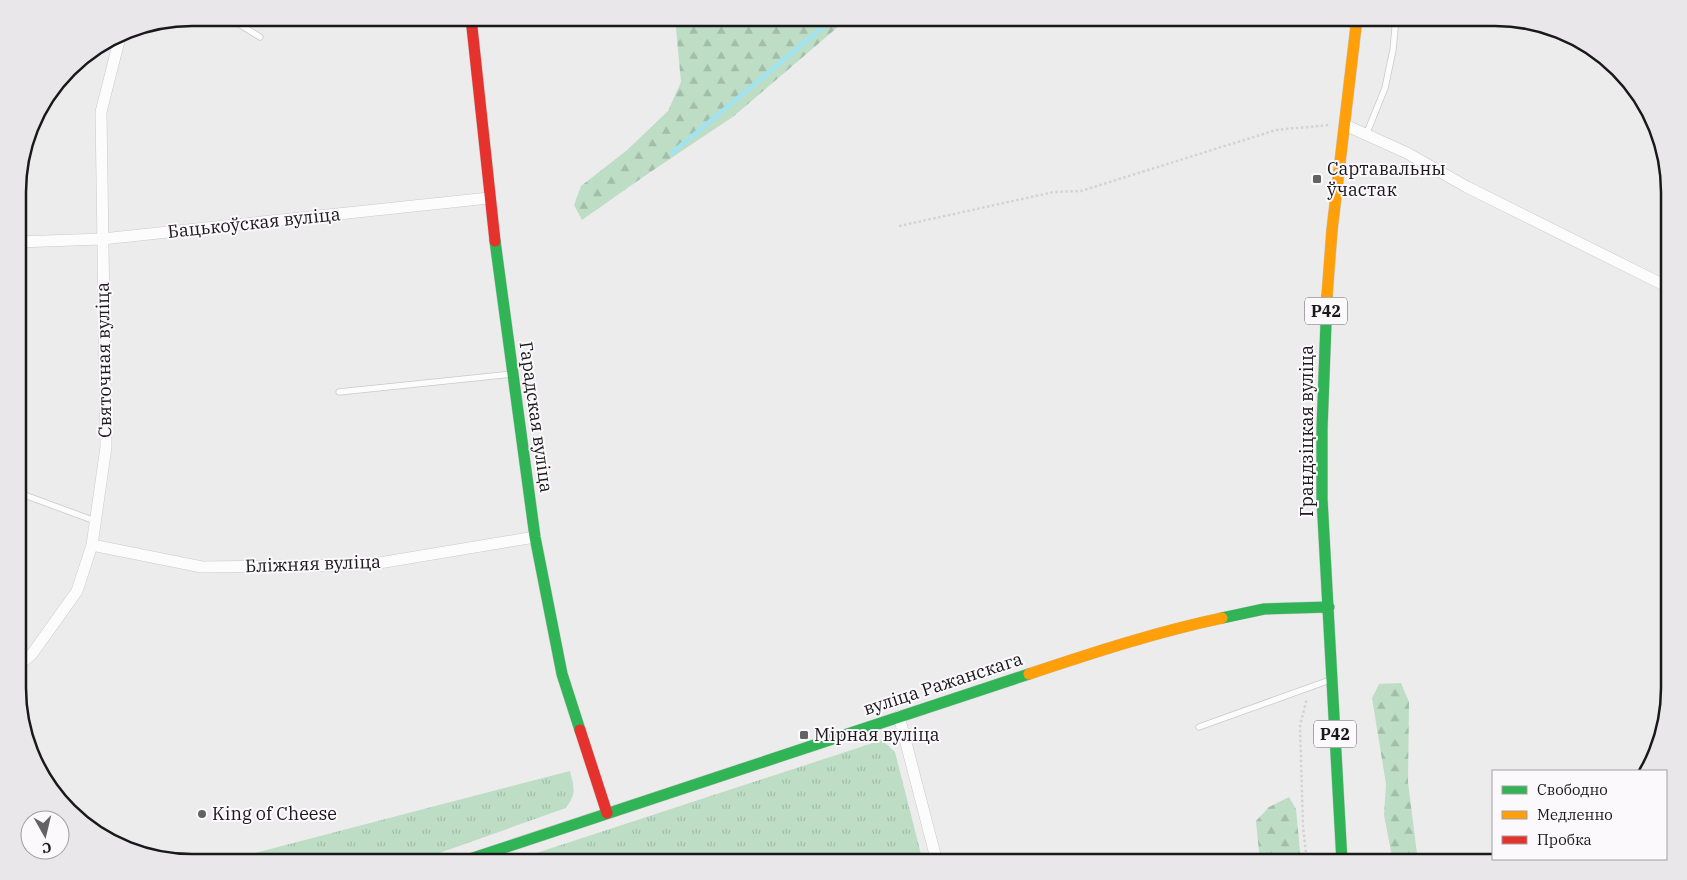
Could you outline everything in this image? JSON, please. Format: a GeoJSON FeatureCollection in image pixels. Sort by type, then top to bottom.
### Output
{"type":"FeatureCollection","features":[{"type":"Feature","properties":{"kind":"street","name":"Грандзіцкая вуліца"},"geometry":{"type":"LineString","coordinates":[[1329,607],[1322,499],[1322,429],[1326,325],[1331,238],[1357,26]]}},
{"type":"Feature","properties":{"kind":"street","name":"Гарадская вуліца"},"geometry":{"type":"LineString","coordinates":[[472,27],[489,198],[535,537],[562,674],[607,813]]}},
{"type":"Feature","properties":{"kind":"street","name":"Святочная вуліца"},"geometry":{"type":"LineString","coordinates":[[26,659],[32,654],[77,591],[92,544],[106,447],[101,112],[119,43]]}},
{"type":"Feature","properties":{"kind":"street"},"geometry":{"type":"LineString","coordinates":[[1345,125],[1407,153],[1467,187],[1661,284]]}},
{"type":"Feature","properties":{"kind":"street","name":"Бацькоўская вуліца"},"geometry":{"type":"LineString","coordinates":[[27,242],[102,238],[489,198]]}},
{"type":"Feature","properties":{"kind":"street","name":"Бліжняя вуліца"},"geometry":{"type":"LineString","coordinates":[[92,544],[202,567],[367,566],[535,537]]}},
{"type":"Feature","properties":{"kind":"street","name":"Р42"},"geometry":{"type":"LineString","coordinates":[[1329,607],[1342,853]]}},
{"type":"Feature","properties":{"kind":"street","name":"вуліца Ражанскага"},"geometry":{"type":"LineString","coordinates":[[486,854],[1097,651],[1197,623],[1264,609],[1329,607]]}},
{"type":"Feature","properties":{"kind":"street"},"geometry":{"type":"LineString","coordinates":[[899,716],[935,853]]}},
{"type":"Feature","properties":{"kind":"lane"},"geometry":{"type":"LineString","coordinates":[[1366,135],[1385,88],[1393,50],[1395,26]]}},
{"type":"Feature","properties":{"kind":"lane"},"geometry":{"type":"LineString","coordinates":[[244,27],[260,37]]}},
{"type":"Feature","properties":{"kind":"lane"},"geometry":{"type":"LineString","coordinates":[[339,392],[513,374]]}},
{"type":"Feature","properties":{"kind":"lane"},"geometry":{"type":"LineString","coordinates":[[26,496],[95,521]]}},
{"type":"Feature","properties":{"kind":"lane"},"geometry":{"type":"LineString","coordinates":[[1199,727],[1332,680]]}},
{"type":"Feature","properties":{"kind":"path"},"geometry":{"type":"LineString","coordinates":[[899,226],[1054,192],[1081,191],[1276,130],[1314,125],[1345,125]]}},
{"type":"Feature","properties":{"kind":"path"},"geometry":{"type":"LineString","coordinates":[[1306,853],[1303,827],[1300,726],[1310,687]]}},
{"type":"Feature","properties":{"kind":"green space"},"geometry":{"type":"Polygon","coordinates":[[[838,26],[734,116],[582,220],[574,205],[581,186],[626,151],[668,111],[681,82],[676,27],[838,26]]]}},
{"type":"Feature","properties":{"kind":"green space"},"geometry":{"type":"Polygon","coordinates":[[[1401,683],[1409,702],[1408,782],[1417,853],[1391,853],[1384,815],[1386,784],[1372,698],[1379,684],[1401,683]]]}},
{"type":"Feature","properties":{"kind":"green space"},"geometry":{"type":"Polygon","coordinates":[[[882,740],[895,752],[921,853],[534,854],[882,740]]]}},
{"type":"Feature","properties":{"kind":"green space"},"geometry":{"type":"Polygon","coordinates":[[[570,771],[573,782],[572,798],[566,808],[437,854],[251,854],[570,771]]]}},
{"type":"Feature","properties":{"kind":"green space"},"geometry":{"type":"Polygon","coordinates":[[[1289,797],[1296,809],[1300,853],[1259,853],[1256,821],[1269,807],[1289,797]]]}},
{"type":"Feature","properties":{"kind":"waterway"},"geometry":{"type":"LineString","coordinates":[[672,153],[823,27]]}},
{"type":"Feature","properties":{"kind":"traffic: fast"},"geometry":{"type":"LineString","coordinates":[[495,241],[535,537],[562,674],[580,730]]}},
{"type":"Feature","properties":{"kind":"traffic: fast"},"geometry":{"type":"LineString","coordinates":[[1327,296],[1322,429],[1322,499],[1342,853]]}},
{"type":"Feature","properties":{"kind":"traffic: fast"},"geometry":{"type":"LineString","coordinates":[[1222,618],[1264,609],[1329,607]]}},
{"type":"Feature","properties":{"kind":"traffic: fast"},"geometry":{"type":"LineString","coordinates":[[486,854],[1029,674]]}},
{"type":"Feature","properties":{"kind":"traffic: slow"},"geometry":{"type":"LineString","coordinates":[[1327,296],[1332,230],[1356,26]]}},
{"type":"Feature","properties":{"kind":"traffic: slow"},"geometry":{"type":"LineString","coordinates":[[1029,674],[1149,636],[1222,618]]}},
{"type":"Feature","properties":{"kind":"traffic: jam"},"geometry":{"type":"LineString","coordinates":[[472,27],[495,241]]}},
{"type":"Feature","properties":{"kind":"traffic: jam"},"geometry":{"type":"LineString","coordinates":[[580,730],[607,813]]}},
{"type":"Feature","properties":{"kind":"place","name":"Сартавальны ўчастак"},"geometry":{"type":"Point","coordinates":[1317,179]}},
{"type":"Feature","properties":{"kind":"place","name":"Мірная вуліца"},"geometry":{"type":"Point","coordinates":[804,735]}},
{"type":"Feature","properties":{"kind":"place","name":"King of Cheese"},"geometry":{"type":"Point","coordinates":[202,814]}}]}
